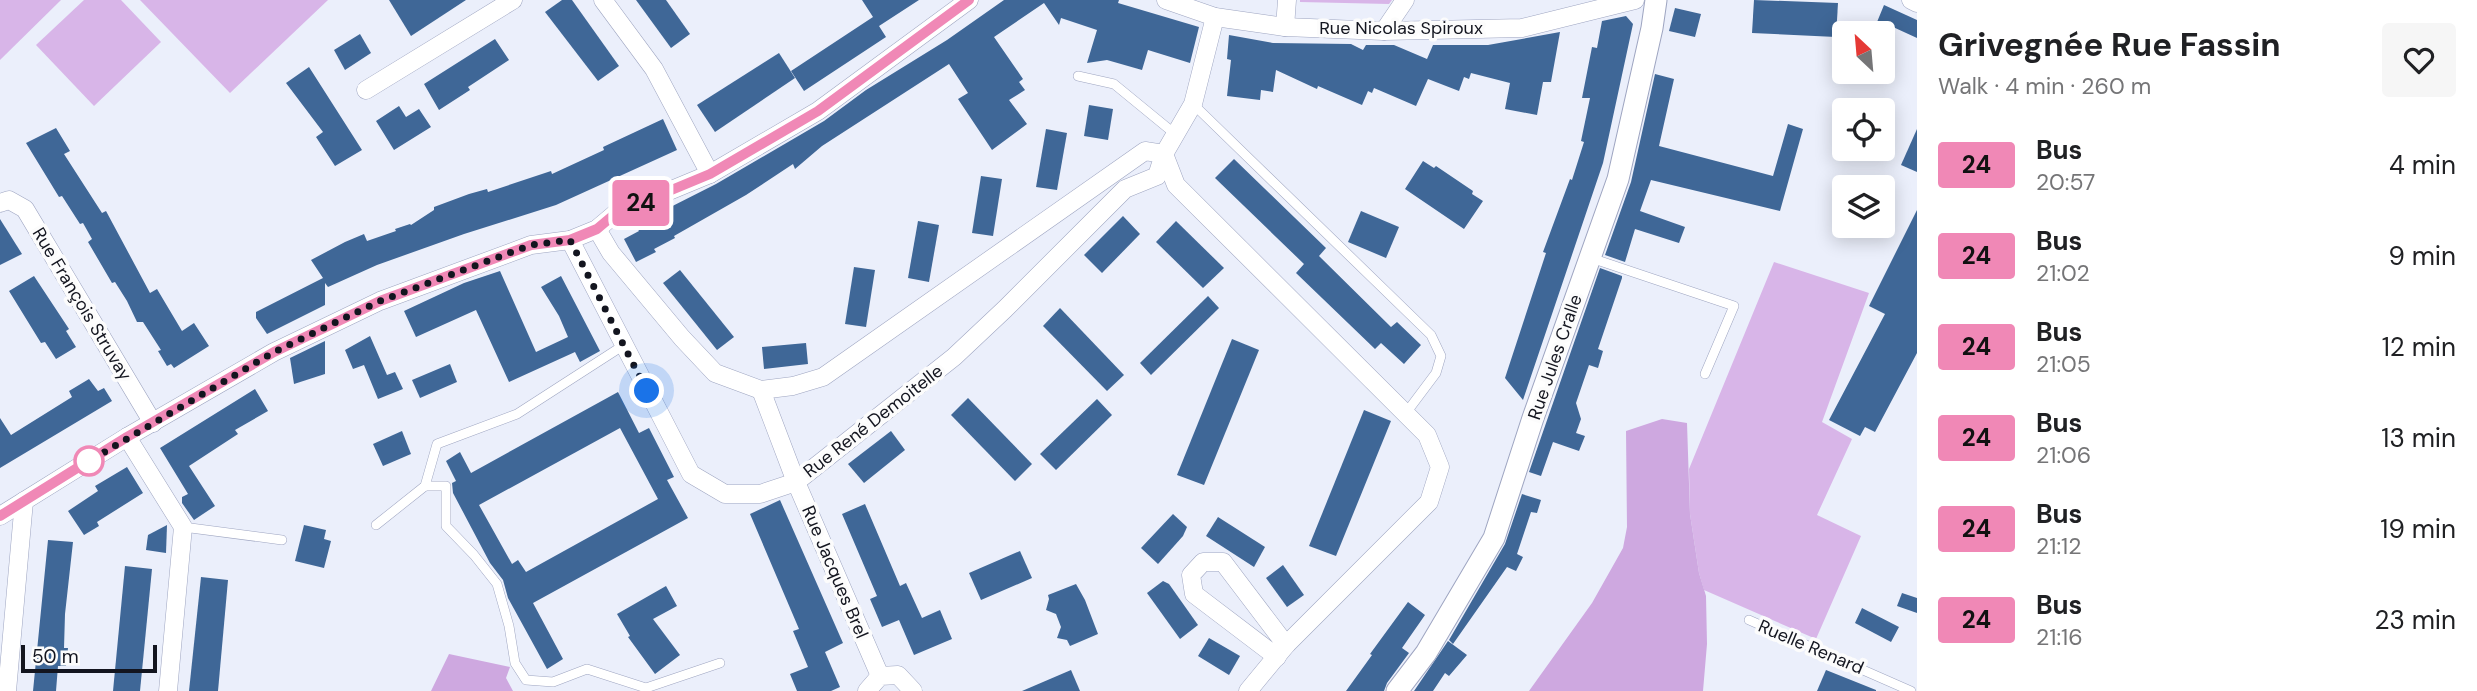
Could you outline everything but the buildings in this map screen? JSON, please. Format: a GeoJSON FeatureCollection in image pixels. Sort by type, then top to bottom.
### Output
{"type":"FeatureCollection","features":[{"type":"Feature","properties":{"kind":"street"},"geometry":{"type":"LineString","coordinates":[[366,90],[513,0]]}},
{"type":"Feature","properties":{"kind":"street"},"geometry":{"type":"LineString","coordinates":[[603,0],[654,69],[710,174]]}},
{"type":"Feature","properties":{"kind":"street"},"geometry":{"type":"LineString","coordinates":[[0,516],[127,437],[274,352],[380,301],[531,245],[570,240],[597,229],[616,213],[710,174],[818,111],[969,0]]}},
{"type":"Feature","properties":{"kind":"street","name":"Rue Nicolas Spiroux"},"geometry":{"type":"LineString","coordinates":[[1166,0],[1215,17],[1285,27],[1384,31],[1522,28],[1635,0]]}},
{"type":"Feature","properties":{"kind":"street"},"geometry":{"type":"LineString","coordinates":[[1285,27],[1287,0]]}},
{"type":"Feature","properties":{"kind":"street"},"geometry":{"type":"LineString","coordinates":[[1384,31],[1405,0]]}},
{"type":"Feature","properties":{"kind":"street","name":"Rue Jules Cralle"},"geometry":{"type":"LineString","coordinates":[[1397,691],[1426,653],[1494,538],[1533,418],[1620,173],[1656,0]]}},
{"type":"Feature","properties":{"kind":"street"},"geometry":{"type":"LineString","coordinates":[[1911,0],[1917,4]]}},
{"type":"Feature","properties":{"kind":"street","name":"Rue René Demoitelle"},"geometry":{"type":"LineString","coordinates":[[570,240],[691,474],[724,494],[760,494],[796,482],[954,357],[1125,189],[1157,176],[1164,154],[1194,104],[1215,17]]}},
{"type":"Feature","properties":{"kind":"street"},"geometry":{"type":"LineString","coordinates":[[597,229],[611,253],[715,373],[761,390],[793,386],[823,377],[1145,151],[1164,154],[1176,185],[1406,412],[1427,435],[1440,467],[1429,502],[1281,651],[1248,691]]}},
{"type":"Feature","properties":{"kind":"street","name":"Rue François Struvay"},"geometry":{"type":"LineString","coordinates":[[0,203],[9,200],[25,209],[153,422]]}},
{"type":"Feature","properties":{"kind":"street"},"geometry":{"type":"LineString","coordinates":[[585,267],[611,253]]}},
{"type":"Feature","properties":{"kind":"street","name":"Rue Jacques Brel"},"geometry":{"type":"LineString","coordinates":[[761,390],[796,482],[880,676]]}},
{"type":"Feature","properties":{"kind":"street"},"geometry":{"type":"LineString","coordinates":[[127,437],[183,527],[168,691]]}},
{"type":"Feature","properties":{"kind":"street"},"geometry":{"type":"LineString","coordinates":[[6,691],[24,501]]}},
{"type":"Feature","properties":{"kind":"street"},"geometry":{"type":"LineString","coordinates":[[1203,562],[1223,562],[1281,651],[1195,594],[1191,575],[1203,562]]}},
{"type":"Feature","properties":{"kind":"street"},"geometry":{"type":"LineString","coordinates":[[867,691],[880,676],[898,675],[912,691]]}},
{"type":"Feature","properties":{"kind":"lane"},"geometry":{"type":"LineString","coordinates":[[1078,76],[1114,84],[1175,134]]}},
{"type":"Feature","properties":{"kind":"lane"},"geometry":{"type":"LineString","coordinates":[[1194,104],[1431,335],[1441,356],[1436,373],[1406,412]]}},
{"type":"Feature","properties":{"kind":"lane"},"geometry":{"type":"LineString","coordinates":[[1590,258],[1734,306],[1704,374]]}},
{"type":"Feature","properties":{"kind":"lane"},"geometry":{"type":"LineString","coordinates":[[376,525],[425,485],[437,444],[517,414],[624,345]]}},
{"type":"Feature","properties":{"kind":"lane"},"geometry":{"type":"LineString","coordinates":[[425,485],[446,486],[446,526],[497,584],[509,626],[515,663],[526,680],[553,682],[587,669],[646,688],[719,663]]}},
{"type":"Feature","properties":{"kind":"lane"},"geometry":{"type":"LineString","coordinates":[[183,527],[282,540]]}},
{"type":"Feature","properties":{"kind":"lane","name":"Ruelle Renard"},"geometry":{"type":"LineString","coordinates":[[1749,620],[1911,691]]}},
{"type":"Feature","properties":{"kind":"shaded area"},"geometry":{"type":"Polygon","coordinates":[[[0,0],[61,0],[0,60],[0,0]]]}},
{"type":"Feature","properties":{"kind":"shaded area"},"geometry":{"type":"Polygon","coordinates":[[[84,0],[121,0],[161,42],[94,106],[36,45],[84,0]]]}},
{"type":"Feature","properties":{"kind":"shaded area"},"geometry":{"type":"Polygon","coordinates":[[[140,0],[328,0],[230,93],[140,0]]]}},
{"type":"Feature","properties":{"kind":"shaded area"},"geometry":{"type":"Polygon","coordinates":[[[1300,0],[1392,0],[1389,4],[1300,0]]]}},
{"type":"Feature","properties":{"kind":"shaded area"},"geometry":{"type":"Polygon","coordinates":[[[1774,262],[1869,293],[1822,422],[1852,439],[1817,515],[1861,536],[1816,639],[1704,590],[1690,514],[1689,469],[1774,262]]]}},
{"type":"Feature","properties":{"kind":"shaded area"},"geometry":{"type":"Polygon","coordinates":[[[1662,419],[1687,423],[1690,514],[1699,573],[1706,596],[1707,644],[1703,691],[1529,691],[1592,603],[1623,548],[1627,527],[1626,431],[1662,419]]]}},
{"type":"Feature","properties":{"kind":"shaded area"},"geometry":{"type":"Polygon","coordinates":[[[449,654],[510,667],[506,678],[513,691],[431,691],[449,654]]]}},
{"type":"Feature","properties":{"kind":"bus line","name":"24"},"geometry":{"type":"LineString","coordinates":[[0,516],[127,437],[274,352],[380,301],[531,245],[570,240],[597,229],[616,213],[710,174],[818,111],[969,0]]}},
{"type":"Feature","properties":{"kind":"route"},"geometry":{"type":"LineString","coordinates":[[89,461],[86,463],[274,352],[380,301],[531,245],[570,240],[647,391]]}}]}
